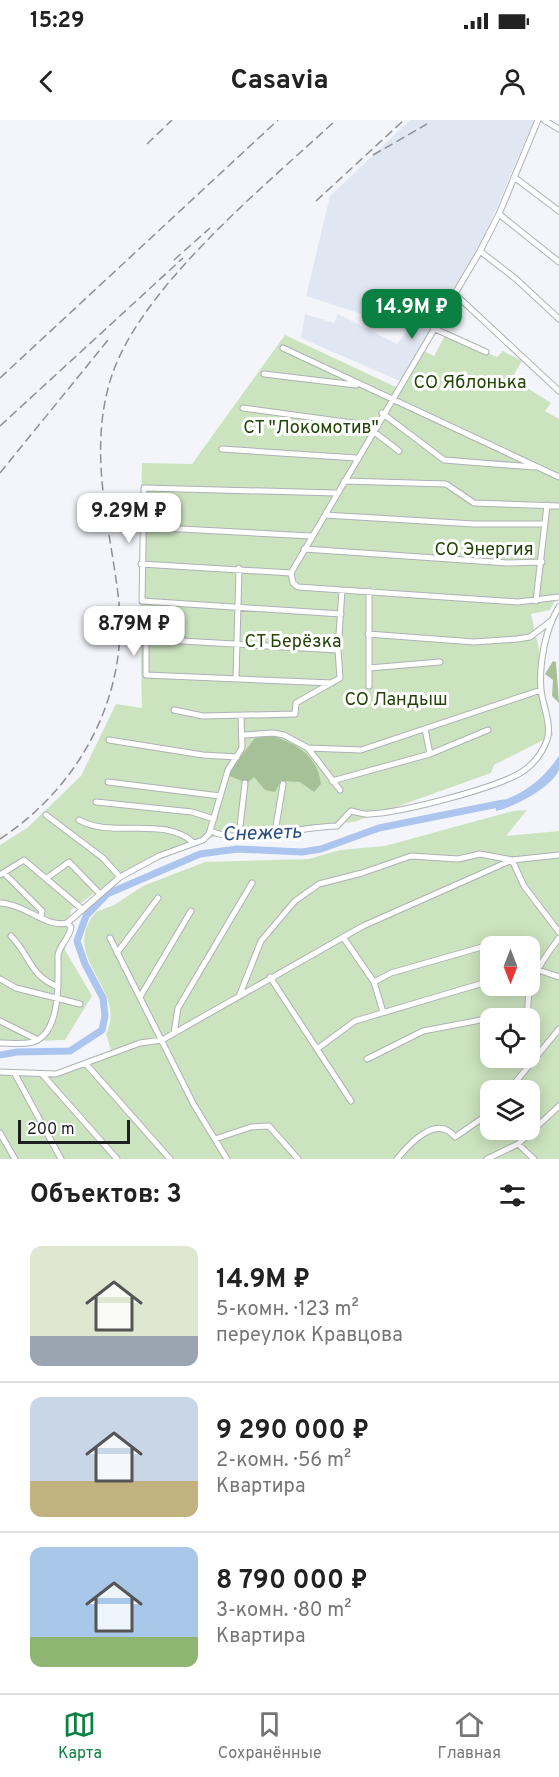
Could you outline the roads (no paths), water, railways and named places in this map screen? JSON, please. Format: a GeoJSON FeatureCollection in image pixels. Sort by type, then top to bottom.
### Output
{"type":"FeatureCollection","features":[{"type":"Feature","properties":{"kind":"street"},"geometry":{"type":"LineString","coordinates":[[538,120],[499,214],[480,251],[382,413],[291,573],[293,583],[298,587],[518,602],[559,597]]}},
{"type":"Feature","properties":{"kind":"street"},"geometry":{"type":"LineString","coordinates":[[544,120],[559,129]]}},
{"type":"Feature","properties":{"kind":"street"},"geometry":{"type":"LineString","coordinates":[[514,177],[559,211]]}},
{"type":"Feature","properties":{"kind":"street"},"geometry":{"type":"LineString","coordinates":[[499,214],[559,262]]}},
{"type":"Feature","properties":{"kind":"street"},"geometry":{"type":"LineString","coordinates":[[480,251],[516,279],[559,319]]}},
{"type":"Feature","properties":{"kind":"street"},"geometry":{"type":"LineString","coordinates":[[455,294],[559,391]]}},
{"type":"Feature","properties":{"kind":"street"},"geometry":{"type":"LineString","coordinates":[[433,328],[486,352]]}},
{"type":"Feature","properties":{"kind":"street"},"geometry":{"type":"LineString","coordinates":[[283,348],[559,477]]}},
{"type":"Feature","properties":{"kind":"street"},"geometry":{"type":"LineString","coordinates":[[264,374],[361,385]]}},
{"type":"Feature","properties":{"kind":"street"},"geometry":{"type":"LineString","coordinates":[[243,408],[374,428],[399,451]]}},
{"type":"Feature","properties":{"kind":"street"},"geometry":{"type":"LineString","coordinates":[[382,413],[444,460],[536,467]]}},
{"type":"Feature","properties":{"kind":"street"},"geometry":{"type":"LineString","coordinates":[[222,449],[356,458]]}},
{"type":"Feature","properties":{"kind":"street"},"geometry":{"type":"LineString","coordinates":[[344,481],[446,484],[474,503],[559,506]]}},
{"type":"Feature","properties":{"kind":"street"},"geometry":{"type":"LineString","coordinates":[[336,493],[144,488],[142,601],[341,614]]}},
{"type":"Feature","properties":{"kind":"street"},"geometry":{"type":"LineString","coordinates":[[536,601],[542,562],[546,505]]}},
{"type":"Feature","properties":{"kind":"street"},"geometry":{"type":"LineString","coordinates":[[325,515],[474,524],[545,524]]}},
{"type":"Feature","properties":{"kind":"street"},"geometry":{"type":"LineString","coordinates":[[143,527],[311,536]]}},
{"type":"Feature","properties":{"kind":"street"},"geometry":{"type":"LineString","coordinates":[[304,549],[508,563],[542,562]]}},
{"type":"Feature","properties":{"kind":"street"},"geometry":{"type":"LineString","coordinates":[[141,564],[239,568],[291,573]]}},
{"type":"Feature","properties":{"kind":"street"},"geometry":{"type":"LineString","coordinates":[[237,679],[239,568]]}},
{"type":"Feature","properties":{"kind":"street"},"geometry":{"type":"LineString","coordinates":[[174,710],[203,716],[295,714],[296,703],[340,678],[338,650],[342,590]]}},
{"type":"Feature","properties":{"kind":"street"},"geometry":{"type":"LineString","coordinates":[[369,591],[369,686]]}},
{"type":"Feature","properties":{"kind":"street"},"geometry":{"type":"LineString","coordinates":[[211,831],[223,837],[298,832],[313,826],[337,826],[351,811],[367,815],[417,807],[510,778],[526,769],[534,761],[548,738],[541,690],[542,665],[551,621],[559,607]]}},
{"type":"Feature","properties":{"kind":"street"},"geometry":{"type":"LineString","coordinates":[[368,634],[474,642],[517,639],[530,637],[551,621]]}},
{"type":"Feature","properties":{"kind":"street"},"geometry":{"type":"LineString","coordinates":[[332,683],[146,675],[146,639],[338,650]]}},
{"type":"Feature","properties":{"kind":"street"},"geometry":{"type":"LineString","coordinates":[[369,668],[440,662]]}},
{"type":"Feature","properties":{"kind":"street"},"geometry":{"type":"LineString","coordinates":[[308,748],[361,750],[541,690]]}},
{"type":"Feature","properties":{"kind":"street"},"geometry":{"type":"LineString","coordinates":[[0,903],[20,907],[55,926],[67,923],[120,877],[159,856],[203,840],[211,831],[228,770],[242,748],[244,735],[241,716]]}},
{"type":"Feature","properties":{"kind":"street"},"geometry":{"type":"LineString","coordinates":[[425,729],[430,754]]}},
{"type":"Feature","properties":{"kind":"street"},"geometry":{"type":"LineString","coordinates":[[332,781],[430,754],[488,730]]}},
{"type":"Feature","properties":{"kind":"street"},"geometry":{"type":"LineString","coordinates":[[244,735],[284,735],[308,748],[340,790]]}},
{"type":"Feature","properties":{"kind":"street"},"geometry":{"type":"LineString","coordinates":[[109,740],[203,755],[237,757]]}},
{"type":"Feature","properties":{"kind":"street"},"geometry":{"type":"LineString","coordinates":[[108,782],[220,796]]}},
{"type":"Feature","properties":{"kind":"street"},"geometry":{"type":"LineString","coordinates":[[239,835],[245,783]]}},
{"type":"Feature","properties":{"kind":"street"},"geometry":{"type":"LineString","coordinates":[[275,832],[283,784]]}},
{"type":"Feature","properties":{"kind":"street"},"geometry":{"type":"LineString","coordinates":[[96,802],[181,811],[214,819]]}},
{"type":"Feature","properties":{"kind":"street"},"geometry":{"type":"LineString","coordinates":[[46,815],[103,858],[120,877]]}},
{"type":"Feature","properties":{"kind":"street"},"geometry":{"type":"LineString","coordinates":[[79,820],[96,829],[134,826],[155,829],[183,837],[194,843]]}},
{"type":"Feature","properties":{"kind":"street"},"geometry":{"type":"LineString","coordinates":[[240,994],[261,940],[295,901],[319,884],[362,873],[411,856],[458,859],[480,854],[512,860],[559,855]]}},
{"type":"Feature","properties":{"kind":"street"},"geometry":{"type":"LineString","coordinates":[[41,917],[42,911],[2,874],[24,860],[82,909]]}},
{"type":"Feature","properties":{"kind":"street"},"geometry":{"type":"LineString","coordinates":[[512,860],[524,886],[559,932]]}},
{"type":"Feature","properties":{"kind":"street"},"geometry":{"type":"LineString","coordinates":[[0,1072],[56,1074],[140,1043],[162,1040],[343,937],[406,906],[512,860]]}},
{"type":"Feature","properties":{"kind":"street"},"geometry":{"type":"LineString","coordinates":[[47,878],[69,862],[99,893]]}},
{"type":"Feature","properties":{"kind":"street"},"geometry":{"type":"LineString","coordinates":[[174,1033],[178,1008],[252,884]]}},
{"type":"Feature","properties":{"kind":"street"},"geometry":{"type":"LineString","coordinates":[[117,953],[158,898]]}},
{"type":"Feature","properties":{"kind":"street"},"geometry":{"type":"LineString","coordinates":[[140,997],[191,911]]}},
{"type":"Feature","properties":{"kind":"street"},"geometry":{"type":"LineString","coordinates":[[0,1043],[30,1043],[38,1040],[52,1021],[58,999],[58,953],[70,936],[70,927],[67,923]]}},
{"type":"Feature","properties":{"kind":"street"},"geometry":{"type":"LineString","coordinates":[[11,936],[21,947],[38,976],[58,987]]}},
{"type":"Feature","properties":{"kind":"street"},"geometry":{"type":"LineString","coordinates":[[343,937],[375,982],[383,1012]]}},
{"type":"Feature","properties":{"kind":"street"},"geometry":{"type":"LineString","coordinates":[[540,963],[559,938]]}},
{"type":"Feature","properties":{"kind":"street"},"geometry":{"type":"LineString","coordinates":[[110,939],[194,1105],[227,1159]]}},
{"type":"Feature","properties":{"kind":"street"},"geometry":{"type":"LineString","coordinates":[[375,982],[391,974],[480,948]]}},
{"type":"Feature","properties":{"kind":"street"},"geometry":{"type":"LineString","coordinates":[[540,971],[559,977]]}},
{"type":"Feature","properties":{"kind":"street"},"geometry":{"type":"LineString","coordinates":[[270,977],[351,1101]]}},
{"type":"Feature","properties":{"kind":"street"},"geometry":{"type":"LineString","coordinates":[[0,979],[16,988],[80,1004]]}},
{"type":"Feature","properties":{"kind":"street"},"geometry":{"type":"LineString","coordinates":[[316,1049],[355,1021],[480,984]]}},
{"type":"Feature","properties":{"kind":"street"},"geometry":{"type":"LineString","coordinates":[[367,1059],[423,1031],[480,1020]]}},
{"type":"Feature","properties":{"kind":"street"},"geometry":{"type":"LineString","coordinates":[[0,1021],[38,1040]]}},
{"type":"Feature","properties":{"kind":"street"},"geometry":{"type":"LineString","coordinates":[[517,1080],[559,1029]]}},
{"type":"Feature","properties":{"kind":"street"},"geometry":{"type":"LineString","coordinates":[[86,1064],[170,1159]]}},
{"type":"Feature","properties":{"kind":"street"},"geometry":{"type":"LineString","coordinates":[[15,1074],[61,1159]]}},
{"type":"Feature","properties":{"kind":"street"},"geometry":{"type":"LineString","coordinates":[[42,1074],[117,1159]]}},
{"type":"Feature","properties":{"kind":"street"},"geometry":{"type":"LineString","coordinates":[[487,1159],[518,1144],[559,1106]]}},
{"type":"Feature","properties":{"kind":"street"},"geometry":{"type":"LineString","coordinates":[[398,1159],[422,1134],[440,1127],[449,1130],[455,1137],[480,1120]]}},
{"type":"Feature","properties":{"kind":"street"},"geometry":{"type":"LineString","coordinates":[[215,1139],[251,1127],[269,1126],[298,1159]]}},
{"type":"Feature","properties":{"kind":"street"},"geometry":{"type":"LineString","coordinates":[[0,1133],[15,1159]]}},
{"type":"Feature","properties":{"kind":"street"},"geometry":{"type":"LineString","coordinates":[[518,1144],[534,1159]]}},
{"type":"Feature","properties":{"kind":"water"},"geometry":{"type":"Polygon","coordinates":[[[559,756],[559,770],[555,777],[522,801],[496,811],[495,802],[514,796],[532,785],[559,756]]]}},
{"type":"Feature","properties":{"kind":"waterway","name":"Снежеть"},"geometry":{"type":"LineString","coordinates":[[0,1055],[17,1052],[70,1051],[102,1030],[105,1016],[103,998],[85,964],[77,941],[86,916],[107,894],[200,854],[237,849],[302,852],[321,849],[379,828],[503,803]]}},
{"type":"Feature","properties":{"kind":"railway"},"geometry":{"type":"LineString","coordinates":[[147,144],[172,120]]}},
{"type":"Feature","properties":{"kind":"railway"},"geometry":{"type":"LineString","coordinates":[[0,378],[278,120]]}},
{"type":"Feature","properties":{"kind":"railway"},"geometry":{"type":"LineString","coordinates":[[0,839],[29,817],[54,792],[76,764],[94,733],[108,701],[116,666],[120,630],[118,594],[103,486],[101,432],[104,405],[111,378],[126,343],[149,308],[208,239],[336,120]]}},
{"type":"Feature","properties":{"kind":"railway"},"geometry":{"type":"LineString","coordinates":[[316,201],[404,120]]}},
{"type":"Feature","properties":{"kind":"railway"},"geometry":{"type":"LineString","coordinates":[[373,155],[427,124]]}},
{"type":"Feature","properties":{"kind":"railway"},"geometry":{"type":"LineString","coordinates":[[174,260],[210,228]]}},
{"type":"Feature","properties":{"kind":"railway"},"geometry":{"type":"LineString","coordinates":[[0,426],[183,258]]}},
{"type":"Feature","properties":{"kind":"railway"},"geometry":{"type":"LineString","coordinates":[[0,473],[108,340]]}},
{"type":"Feature","properties":{"kind":"park label","name":"СО Яблонька"},"geometry":{"type":"Point","coordinates":[470,383]}},
{"type":"Feature","properties":{"kind":"park label","name":"СТ \"Локомотив\""},"geometry":{"type":"Point","coordinates":[311,428]}},
{"type":"Feature","properties":{"kind":"park label","name":"СО Энергия"},"geometry":{"type":"Point","coordinates":[484,550]}},
{"type":"Feature","properties":{"kind":"park label","name":"СТ Берёзка"},"geometry":{"type":"Point","coordinates":[293,642]}},
{"type":"Feature","properties":{"kind":"park label","name":"СО Ландыш"},"geometry":{"type":"Point","coordinates":[396,700]}}]}
